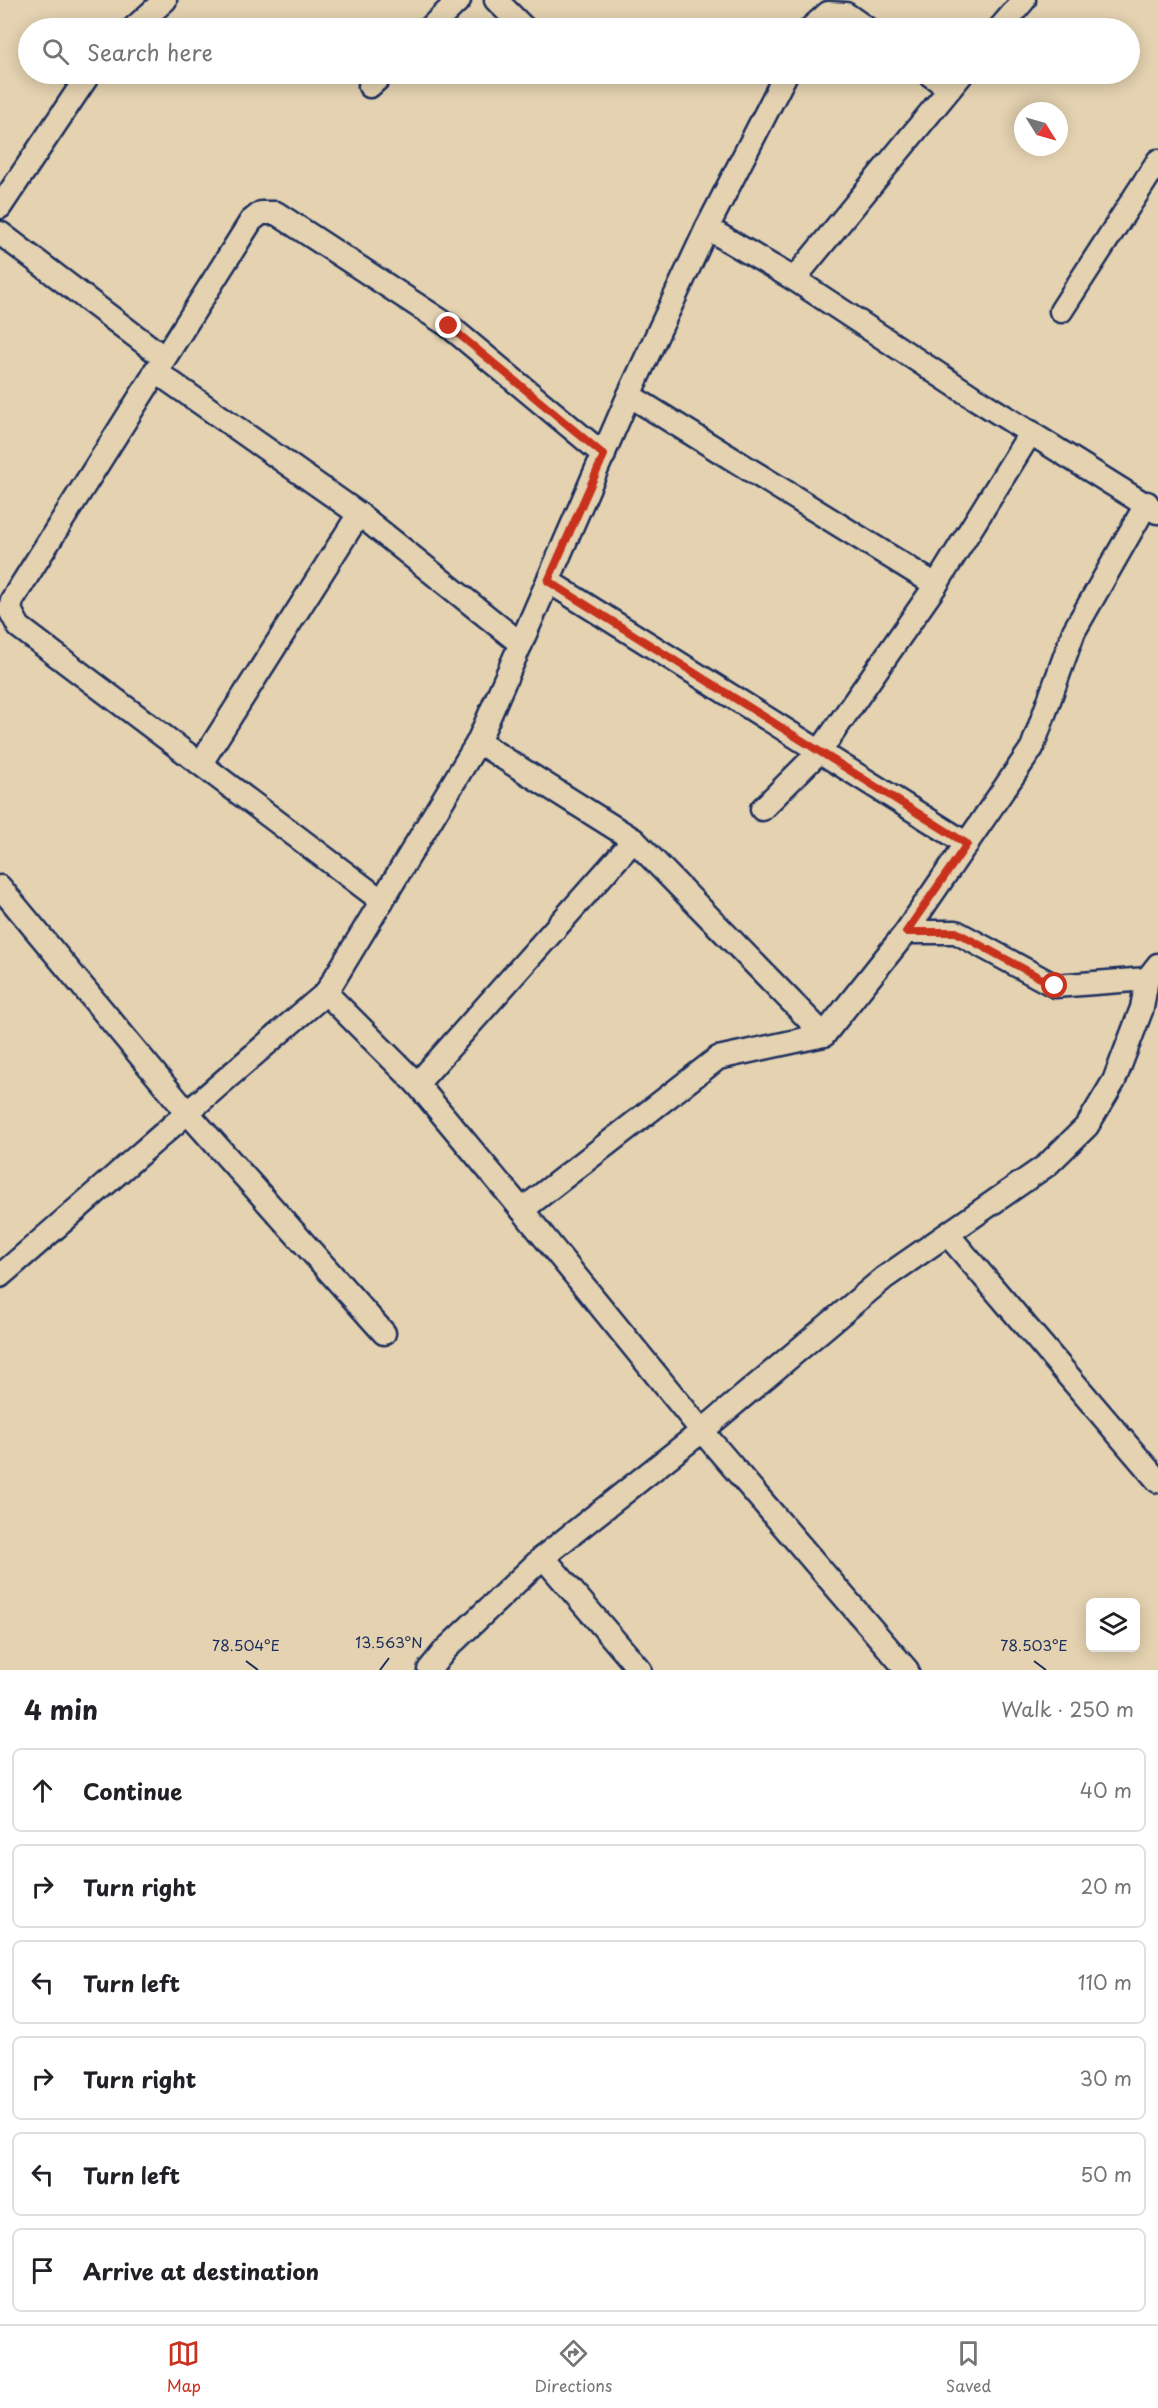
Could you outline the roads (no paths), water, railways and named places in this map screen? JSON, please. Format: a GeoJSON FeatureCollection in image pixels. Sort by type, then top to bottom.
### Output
{"type":"FeatureCollection","features":[{"type":"Feature","properties":{"kind":"street"},"geometry":{"type":"LineString","coordinates":[[146,18],[165,0]]}},
{"type":"Feature","properties":{"kind":"street"},"geometry":{"type":"LineString","coordinates":[[440,18],[459,0]]}},
{"type":"Feature","properties":{"kind":"street"},"geometry":{"type":"LineString","coordinates":[[496,0],[514,18]]}},
{"type":"Feature","properties":{"kind":"street"},"geometry":{"type":"LineString","coordinates":[[1009,18],[1024,0]]}},
{"type":"Feature","properties":{"kind":"street"},"geometry":{"type":"LineString","coordinates":[[822,18],[828,13],[846,14],[852,18]]}},
{"type":"Feature","properties":{"kind":"street"},"geometry":{"type":"LineString","coordinates":[[0,207],[82,84]]}},
{"type":"Feature","properties":{"kind":"street"},"geometry":{"type":"LineString","coordinates":[[0,1276],[150,1147],[186,1111],[326,993],[478,742],[629,395],[707,228],[781,84]]}},
{"type":"Feature","properties":{"kind":"street"},"geometry":{"type":"LineString","coordinates":[[794,279],[954,84]]}},
{"type":"Feature","properties":{"kind":"street"},"geometry":{"type":"LineString","coordinates":[[1061,311],[1158,162]]}},
{"type":"Feature","properties":{"kind":"street"},"geometry":{"type":"LineString","coordinates":[[382,901],[19,627],[10,610],[12,600],[251,221],[261,213],[276,213],[449,326],[604,455]]}},
{"type":"Feature","properties":{"kind":"street"},"geometry":{"type":"LineString","coordinates":[[522,1210],[718,1058],[824,1035],[906,932],[1032,748],[1074,631],[1152,508],[794,279],[707,228]]}},
{"type":"Feature","properties":{"kind":"street"},"geometry":{"type":"LineString","coordinates":[[0,233],[159,364],[359,514],[521,644]]}},
{"type":"Feature","properties":{"kind":"street"},"geometry":{"type":"LineString","coordinates":[[629,395],[936,585]]}},
{"type":"Feature","properties":{"kind":"street"},"geometry":{"type":"LineString","coordinates":[[762,808],[820,752],[936,585],[1030,432]]}},
{"type":"Feature","properties":{"kind":"street"},"geometry":{"type":"LineString","coordinates":[[201,763],[359,514]]}},
{"type":"Feature","properties":{"kind":"street"},"geometry":{"type":"LineString","coordinates":[[548,581],[967,844]]}},
{"type":"Feature","properties":{"kind":"street"},"geometry":{"type":"LineString","coordinates":[[478,742],[634,840],[824,1035]]}},
{"type":"Feature","properties":{"kind":"street"},"geometry":{"type":"LineString","coordinates":[[417,1084],[634,840]]}},
{"type":"Feature","properties":{"kind":"street"},"geometry":{"type":"LineString","coordinates":[[0,887],[186,1111],[384,1333]]}},
{"type":"Feature","properties":{"kind":"street"},"geometry":{"type":"LineString","coordinates":[[429,1670],[446,1649],[543,1557],[702,1431],[884,1278],[949,1236],[1047,1165],[1087,1126],[1114,1081],[1153,972],[1055,986],[956,932],[906,932]]}},
{"type":"Feature","properties":{"kind":"street"},"geometry":{"type":"LineString","coordinates":[[326,993],[417,1084],[702,1431],[907,1670]]}},
{"type":"Feature","properties":{"kind":"street"},"geometry":{"type":"LineString","coordinates":[[949,1236],[1158,1481]]}},
{"type":"Feature","properties":{"kind":"street"},"geometry":{"type":"LineString","coordinates":[[543,1557],[640,1670]]}}]}
